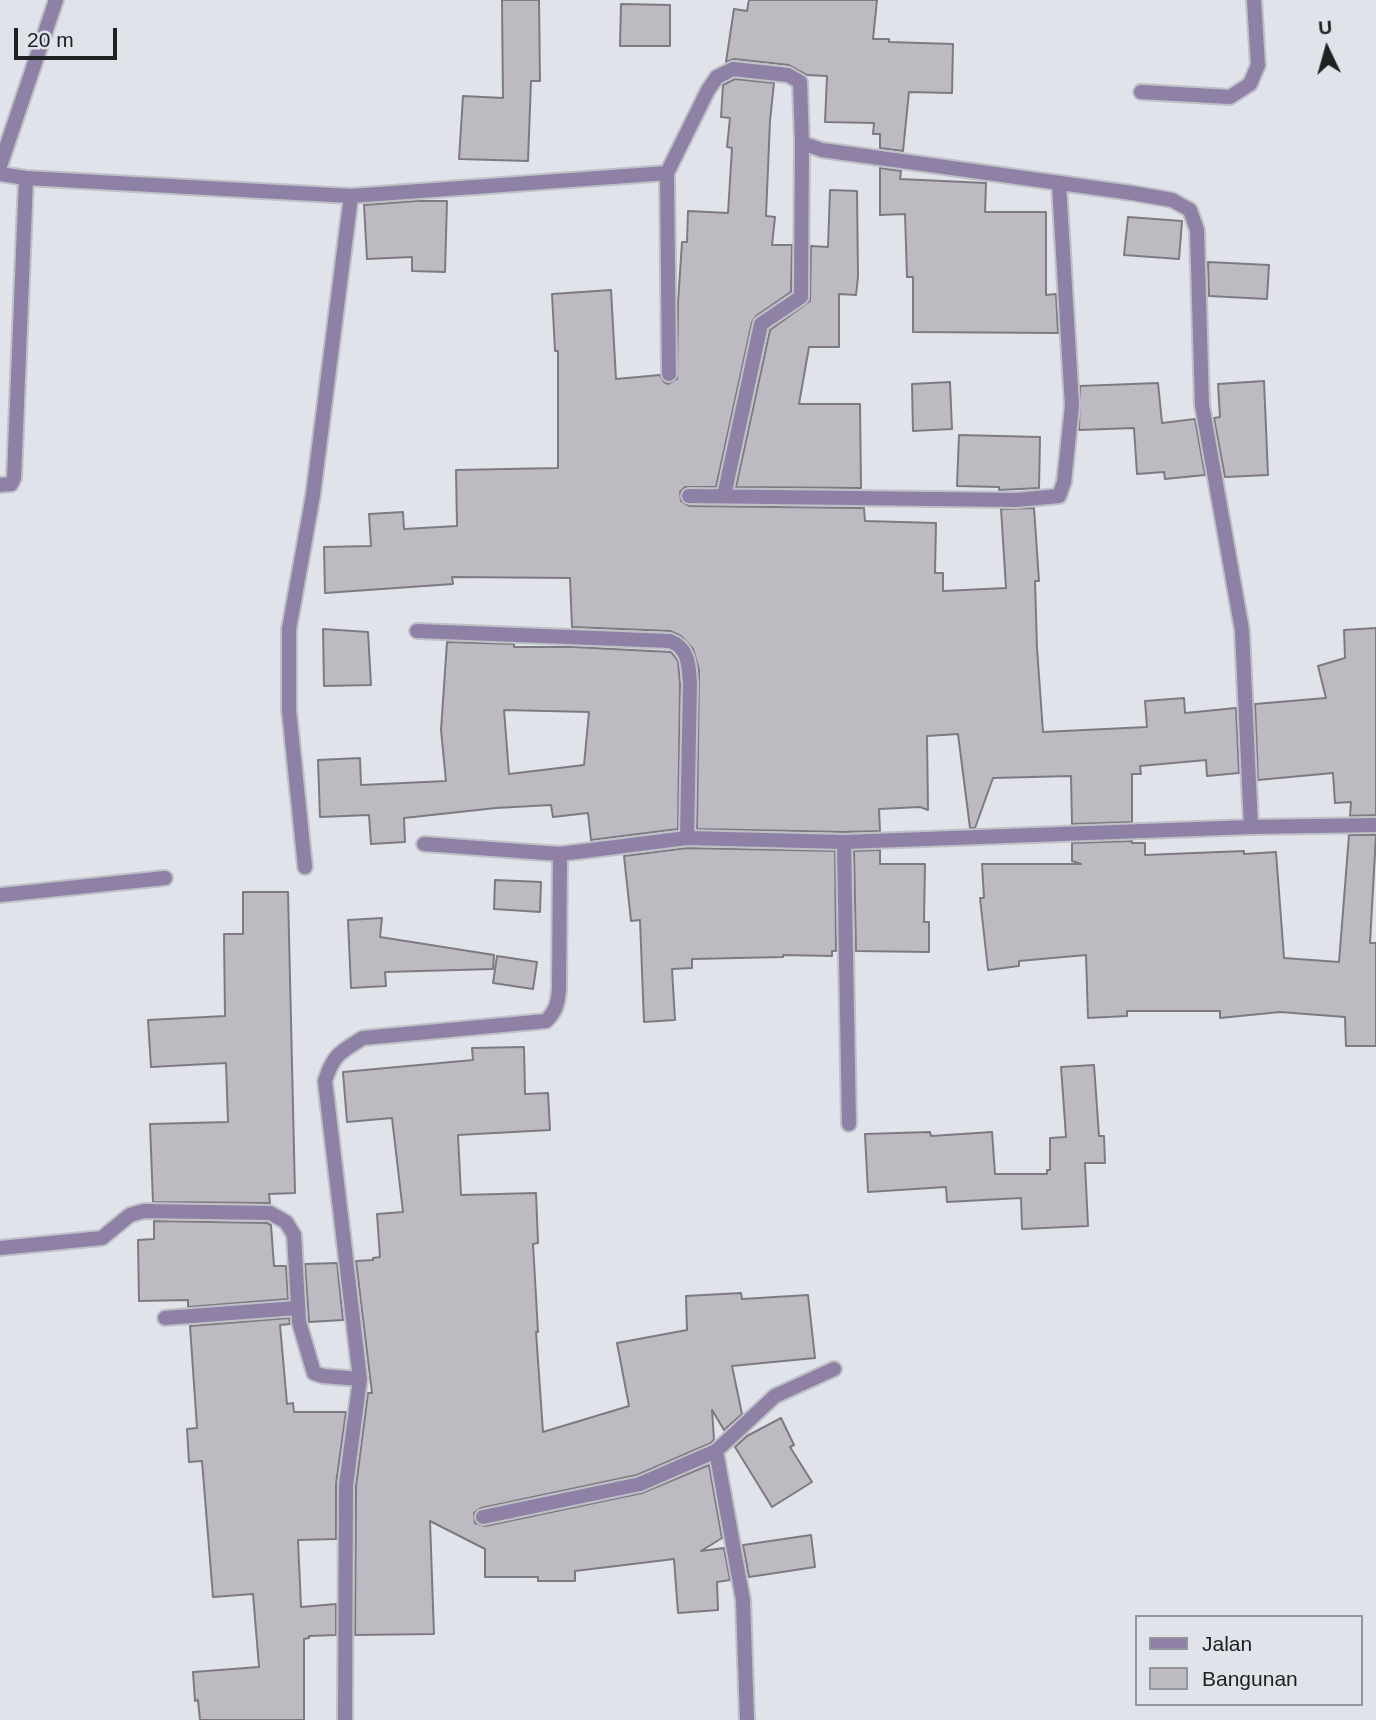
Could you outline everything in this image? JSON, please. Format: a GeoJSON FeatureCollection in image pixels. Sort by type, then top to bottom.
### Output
{"type":"FeatureCollection","features":[{"type":"Feature","properties":{"kind":"street"},"geometry":{"type":"LineString","coordinates":[[0,166],[56,0]]}},
{"type":"Feature","properties":{"kind":"street"},"geometry":{"type":"LineString","coordinates":[[1141,92],[1230,97],[1250,84],[1258,65],[1254,0]]}},
{"type":"Feature","properties":{"kind":"street"},"geometry":{"type":"LineString","coordinates":[[668,374],[667,173],[717,77],[733,69],[788,75],[800,82],[801,297],[761,324],[724,496]]}},
{"type":"Feature","properties":{"kind":"street"},"geometry":{"type":"LineString","coordinates":[[802,143],[841,154],[1172,200],[1191,210],[1197,230],[1202,405],[1242,630],[1251,827]]}},
{"type":"Feature","properties":{"kind":"street"},"geometry":{"type":"LineString","coordinates":[[0,174],[26,178],[351,196],[667,173]]}},
{"type":"Feature","properties":{"kind":"street"},"geometry":{"type":"LineString","coordinates":[[0,485],[11,484],[14,478],[26,178]]}},
{"type":"Feature","properties":{"kind":"street"},"geometry":{"type":"LineString","coordinates":[[688,496],[1017,500],[1059,496],[1064,482],[1072,406],[1059,184]]}},
{"type":"Feature","properties":{"kind":"street"},"geometry":{"type":"LineString","coordinates":[[305,867],[289,710],[289,628],[313,495],[351,196]]}},
{"type":"Feature","properties":{"kind":"street"},"geometry":{"type":"LineString","coordinates":[[417,631],[670,641],[679,644],[689,665],[690,684],[687,838]]}},
{"type":"Feature","properties":{"kind":"street"},"geometry":{"type":"LineString","coordinates":[[424,844],[560,854],[687,838],[844,842],[1376,825]]}},
{"type":"Feature","properties":{"kind":"street"},"geometry":{"type":"LineString","coordinates":[[844,842],[849,1124]]}},
{"type":"Feature","properties":{"kind":"street"},"geometry":{"type":"LineString","coordinates":[[345,1720],[346,1485],[360,1378],[325,1081],[331,1062],[340,1052],[363,1038],[545,1021],[554,1013],[559,989],[560,854]]}},
{"type":"Feature","properties":{"kind":"street"},"geometry":{"type":"LineString","coordinates":[[0,895],[165,878]]}},
{"type":"Feature","properties":{"kind":"street"},"geometry":{"type":"LineString","coordinates":[[0,1248],[102,1238],[130,1215],[144,1211],[270,1213],[286,1222],[294,1235],[299,1322],[314,1373],[360,1378]]}},
{"type":"Feature","properties":{"kind":"street"},"geometry":{"type":"LineString","coordinates":[[165,1318],[297,1308]]}},
{"type":"Feature","properties":{"kind":"street"},"geometry":{"type":"LineString","coordinates":[[483,1517],[640,1485],[716,1451],[775,1396],[834,1369]]}},
{"type":"Feature","properties":{"kind":"street"},"geometry":{"type":"LineString","coordinates":[[716,1451],[743,1600],[747,1720]]}},
{"type":"Feature","properties":{"kind":"building"},"geometry":{"type":"Polygon","coordinates":[[[502,0],[539,0],[540,81],[531,81],[528,161],[459,159],[463,96],[503,98],[502,0]]]}},
{"type":"Feature","properties":{"kind":"building"},"geometry":{"type":"Polygon","coordinates":[[[749,0],[877,0],[873,39],[953,44],[952,93],[909,92],[903,151],[880,148],[880,134],[873,134],[874,123],[825,122],[827,76],[807,75],[789,65],[734,59],[726,62],[734,9],[747,11],[749,0]]]}},
{"type":"Feature","properties":{"kind":"building"},"geometry":{"type":"Polygon","coordinates":[[[621,4],[670,5],[670,46],[620,46],[621,4]]]}},
{"type":"Feature","properties":{"kind":"building"},"geometry":{"type":"Polygon","coordinates":[[[735,79],[774,83],[766,216],[775,217],[772,245],[792,245],[791,292],[756,316],[752,322],[716,487],[685,487],[680,492],[681,501],[689,506],[864,508],[865,521],[936,523],[935,573],[943,573],[943,591],[1006,588],[1001,509],[1034,508],[1039,581],[1035,581],[1037,648],[1043,732],[1147,727],[1145,701],[1184,698],[1185,713],[1236,708],[1239,773],[1207,776],[1206,760],[1140,766],[1141,774],[1132,774],[1132,822],[1072,824],[1071,776],[993,778],[975,828],[970,828],[958,734],[927,736],[928,810],[920,807],[879,809],[880,831],[697,829],[699,670],[693,649],[681,636],[670,631],[572,627],[570,578],[452,577],[453,584],[325,593],[324,547],[371,546],[369,514],[403,512],[404,529],[457,526],[456,470],[558,468],[558,351],[555,351],[552,294],[611,290],[616,379],[660,375],[668,384],[677,379],[682,242],[687,242],[688,211],[728,213],[732,148],[727,147],[730,118],[721,117],[723,85],[735,79]]]}},
{"type":"Feature","properties":{"kind":"building"},"geometry":{"type":"Polygon","coordinates":[[[880,168],[901,171],[900,179],[986,183],[985,212],[1046,212],[1046,295],[1056,294],[1058,333],[913,332],[913,277],[907,277],[905,214],[880,215],[880,168]]]}},
{"type":"Feature","properties":{"kind":"building"},"geometry":{"type":"Polygon","coordinates":[[[830,190],[857,191],[856,295],[839,294],[839,347],[809,347],[799,404],[860,404],[861,488],[736,487],[770,330],[810,301],[811,246],[828,247],[830,190]]]}},
{"type":"Feature","properties":{"kind":"building"},"geometry":{"type":"Polygon","coordinates":[[[447,201],[445,272],[412,271],[412,257],[367,259],[364,205],[447,201]]]}},
{"type":"Feature","properties":{"kind":"building"},"geometry":{"type":"Polygon","coordinates":[[[1128,217],[1182,221],[1179,259],[1124,255],[1128,217]]]}},
{"type":"Feature","properties":{"kind":"building"},"geometry":{"type":"Polygon","coordinates":[[[1208,262],[1269,265],[1267,299],[1209,296],[1208,262]]]}},
{"type":"Feature","properties":{"kind":"building"},"geometry":{"type":"Polygon","coordinates":[[[1264,381],[1268,475],[1225,477],[1214,418],[1220,417],[1218,384],[1264,381]]]}},
{"type":"Feature","properties":{"kind":"building"},"geometry":{"type":"Polygon","coordinates":[[[950,382],[952,429],[913,431],[912,384],[950,382]]]}},
{"type":"Feature","properties":{"kind":"building"},"geometry":{"type":"Polygon","coordinates":[[[1158,383],[1162,423],[1195,419],[1205,475],[1165,479],[1164,472],[1137,474],[1134,428],[1079,430],[1080,386],[1158,383]]]}},
{"type":"Feature","properties":{"kind":"building"},"geometry":{"type":"Polygon","coordinates":[[[959,435],[1040,437],[1039,488],[999,490],[999,487],[957,486],[959,435]]]}},
{"type":"Feature","properties":{"kind":"building"},"geometry":{"type":"Polygon","coordinates":[[[1376,628],[1376,815],[1350,816],[1351,802],[1335,803],[1333,773],[1258,780],[1255,704],[1326,698],[1318,666],[1345,658],[1344,630],[1376,628]]]}},
{"type":"Feature","properties":{"kind":"building"},"geometry":{"type":"Polygon","coordinates":[[[323,629],[368,632],[371,685],[324,686],[323,629]]]}},
{"type":"Feature","properties":{"kind":"building"},"geometry":{"type":"Polygon","coordinates":[[[447,642],[671,652],[678,661],[680,684],[678,829],[591,840],[588,813],[553,817],[551,805],[404,818],[405,842],[371,844],[369,815],[320,817],[318,760],[360,758],[361,785],[446,781],[441,730],[447,642]],[[504,710],[509,774],[584,765],[589,712],[504,710]]]}},
{"type":"Feature","properties":{"kind":"building"},"geometry":{"type":"Polygon","coordinates":[[[1349,835],[1376,835],[1370,943],[1376,943],[1376,1046],[1346,1046],[1345,1017],[1280,1012],[1220,1018],[1220,1011],[1127,1011],[1127,1016],[1088,1018],[1086,955],[1019,961],[1019,966],[988,970],[980,898],[984,898],[982,864],[1081,864],[1072,861],[1072,843],[1132,841],[1145,843],[1145,855],[1276,852],[1284,958],[1339,962],[1349,835]]]}},
{"type":"Feature","properties":{"kind":"building"},"geometry":{"type":"Polygon","coordinates":[[[687,848],[835,851],[836,951],[832,951],[832,956],[692,959],[692,968],[672,969],[675,1020],[644,1022],[640,920],[631,921],[624,856],[687,848]]]}},
{"type":"Feature","properties":{"kind":"building"},"geometry":{"type":"Polygon","coordinates":[[[880,850],[880,864],[925,864],[924,922],[929,922],[929,952],[856,951],[854,851],[880,850]]]}},
{"type":"Feature","properties":{"kind":"building"},"geometry":{"type":"Polygon","coordinates":[[[495,880],[541,882],[540,912],[494,909],[495,880]]]}},
{"type":"Feature","properties":{"kind":"building"},"geometry":{"type":"Polygon","coordinates":[[[243,892],[288,892],[295,1193],[269,1194],[270,1203],[153,1202],[150,1124],[228,1122],[226,1063],[151,1067],[148,1020],[225,1016],[224,934],[243,934],[243,892]]]}},
{"type":"Feature","properties":{"kind":"building"},"geometry":{"type":"Polygon","coordinates":[[[382,918],[380,937],[494,955],[493,969],[385,972],[386,986],[351,988],[348,920],[382,918]]]}},
{"type":"Feature","properties":{"kind":"building"},"geometry":{"type":"Polygon","coordinates":[[[497,956],[537,962],[533,989],[493,983],[497,956]]]}},
{"type":"Feature","properties":{"kind":"building"},"geometry":{"type":"Polygon","coordinates":[[[524,1047],[525,1094],[548,1093],[550,1130],[458,1135],[461,1195],[536,1193],[538,1243],[533,1244],[543,1432],[629,1406],[617,1343],[687,1330],[686,1296],[741,1293],[742,1299],[808,1295],[815,1358],[732,1366],[742,1414],[724,1430],[712,1410],[714,1439],[711,1443],[637,1475],[481,1508],[474,1513],[475,1523],[485,1526],[642,1493],[709,1465],[722,1538],[701,1551],[724,1548],[730,1580],[717,1582],[718,1610],[678,1613],[674,1559],[575,1571],[575,1581],[538,1581],[538,1577],[485,1577],[485,1549],[430,1521],[434,1634],[355,1635],[356,1486],[368,1393],[372,1393],[356,1261],[380,1257],[377,1214],[403,1212],[392,1118],[347,1122],[343,1072],[473,1060],[472,1048],[524,1047]]]}},
{"type":"Feature","properties":{"kind":"building"},"geometry":{"type":"Polygon","coordinates":[[[1094,1065],[1099,1136],[1104,1136],[1105,1163],[1085,1163],[1088,1226],[1022,1229],[1021,1198],[947,1202],[946,1187],[868,1192],[865,1134],[930,1132],[931,1136],[992,1132],[995,1174],[1047,1174],[1047,1170],[1050,1170],[1050,1138],[1066,1137],[1061,1067],[1094,1065]]]}},
{"type":"Feature","properties":{"kind":"building"},"geometry":{"type":"Polygon","coordinates":[[[154,1221],[271,1225],[274,1266],[286,1266],[288,1299],[188,1307],[188,1300],[139,1301],[138,1240],[154,1239],[154,1221]]]}},
{"type":"Feature","properties":{"kind":"building"},"geometry":{"type":"Polygon","coordinates":[[[337,1263],[343,1320],[309,1322],[305,1264],[337,1263]]]}},
{"type":"Feature","properties":{"kind":"building"},"geometry":{"type":"Polygon","coordinates":[[[289,1318],[290,1324],[280,1325],[287,1404],[293,1403],[294,1412],[346,1412],[336,1484],[336,1539],[298,1540],[301,1607],[336,1604],[336,1635],[309,1636],[304,1639],[304,1720],[200,1720],[198,1700],[195,1701],[193,1672],[259,1667],[253,1594],[213,1597],[202,1461],[189,1462],[187,1429],[197,1428],[190,1326],[289,1318]]]}},
{"type":"Feature","properties":{"kind":"building"},"geometry":{"type":"Polygon","coordinates":[[[781,1418],[794,1445],[790,1447],[812,1482],[772,1507],[735,1447],[747,1436],[781,1418]]]}},
{"type":"Feature","properties":{"kind":"building"},"geometry":{"type":"Polygon","coordinates":[[[811,1535],[815,1567],[749,1577],[743,1545],[811,1535]]]}}]}
